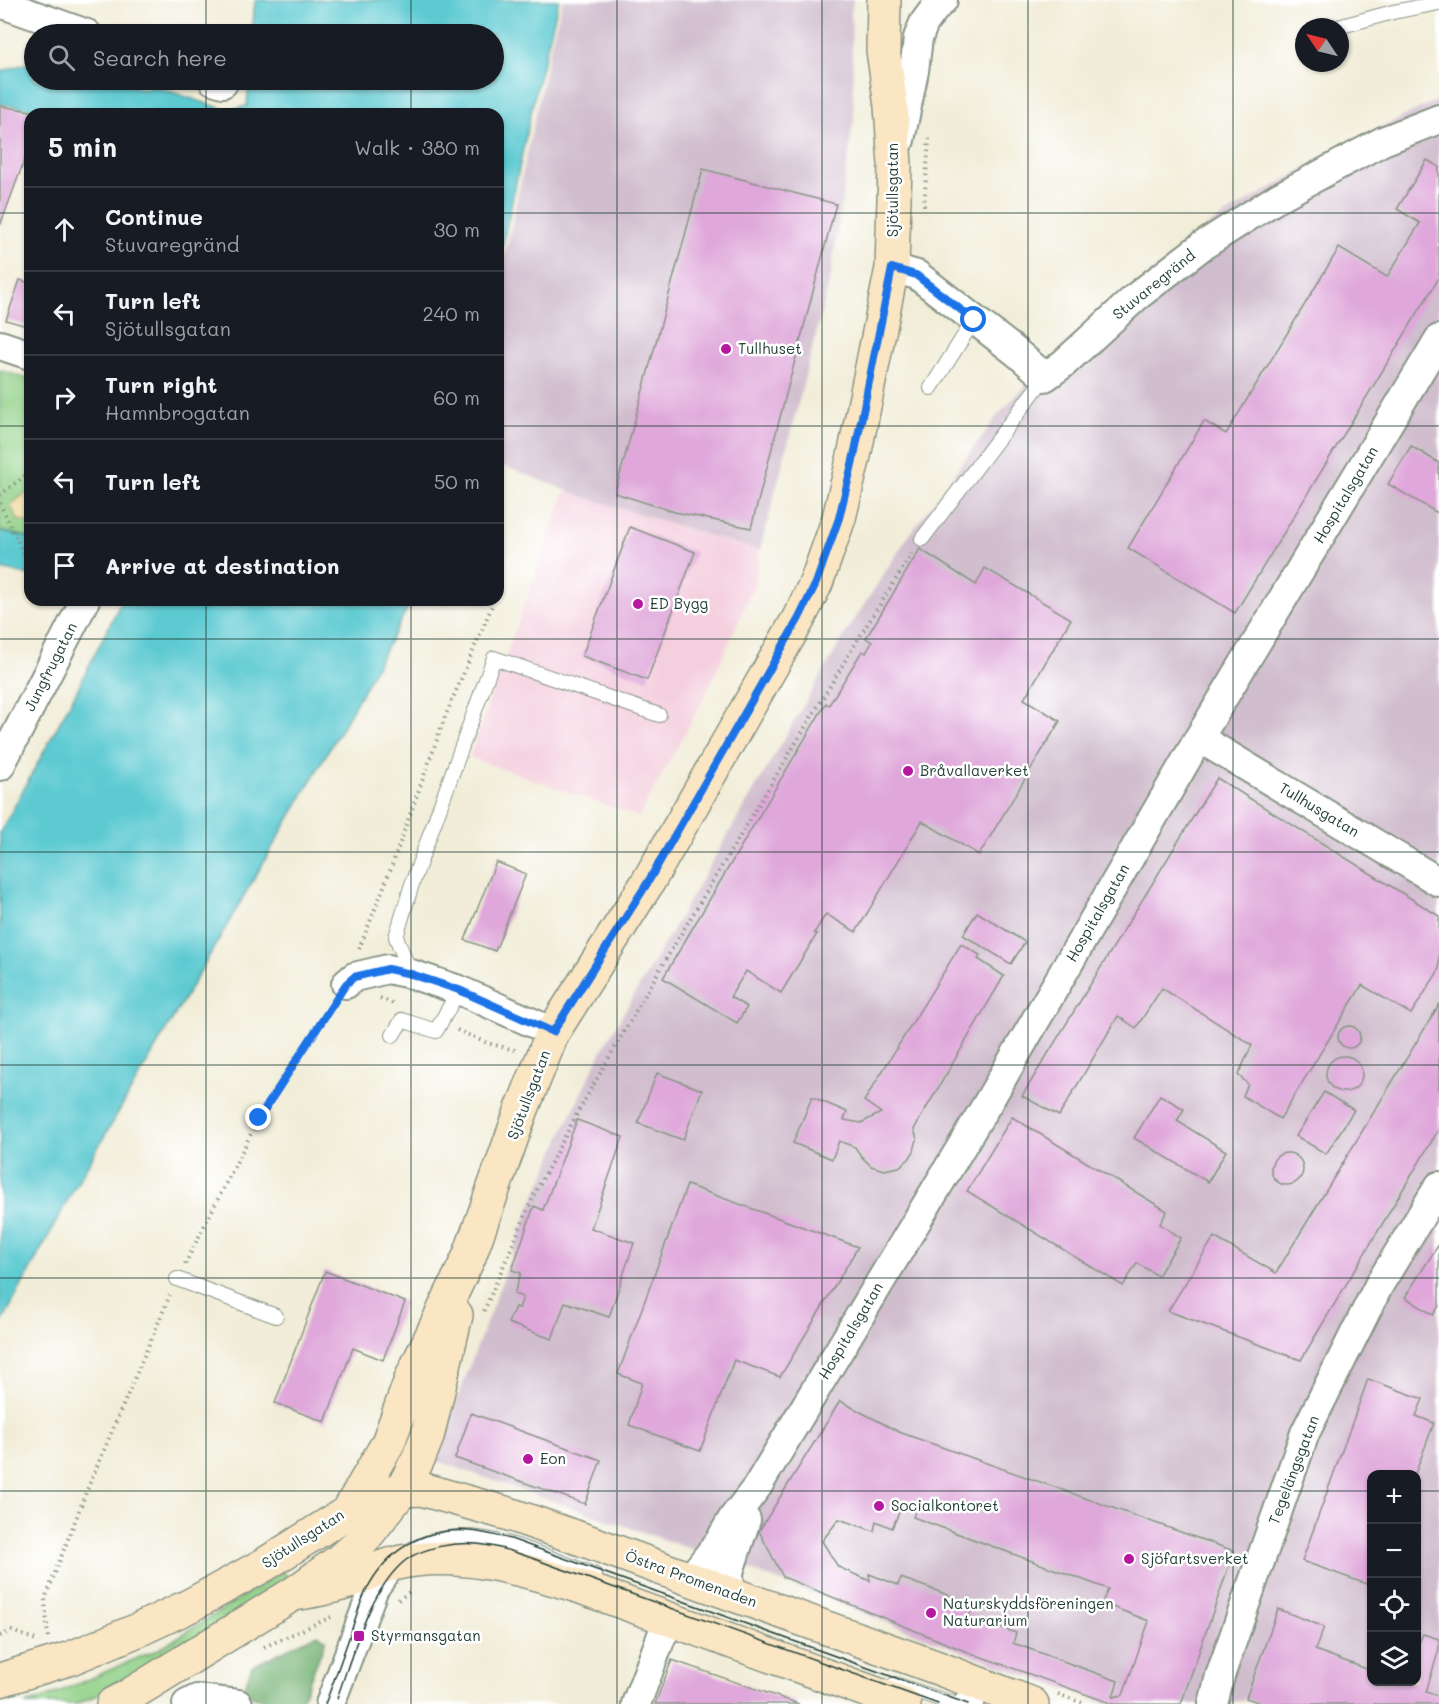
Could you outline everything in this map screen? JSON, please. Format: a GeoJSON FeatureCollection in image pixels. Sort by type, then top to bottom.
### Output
{"type":"FeatureCollection","features":[{"type":"Feature","properties":{"kind":"main road","name":"Sjötullsgatan"},"geometry":{"type":"LineString","coordinates":[[0,1680],[71,1658],[138,1630],[191,1605],[264,1565],[348,1512],[388,1443],[412,1377],[469,1257],[522,1109],[553,1032],[648,882],[794,628],[816,583],[839,518],[852,466],[892,268],[895,165],[891,106],[883,50],[884,0]]}},
{"type":"Feature","properties":{"kind":"main road","name":"Sjötullsgatan"},"geometry":{"type":"LineString","coordinates":[[113,1704],[293,1594],[363,1540],[402,1490],[427,1437],[469,1257]]}},
{"type":"Feature","properties":{"kind":"main road","name":"Östra Promenaden"},"geometry":{"type":"LineString","coordinates":[[348,1512],[380,1495],[402,1490],[422,1489],[497,1510],[730,1594],[897,1677]]}},
{"type":"Feature","properties":{"kind":"main road","name":"Östra Promenaden"},"geometry":{"type":"LineString","coordinates":[[293,1594],[320,1590],[351,1581],[392,1564],[440,1559],[466,1560],[536,1573],[674,1620],[962,1695],[1030,1703]]}},
{"type":"Feature","properties":{"kind":"street"},"geometry":{"type":"LineString","coordinates":[[895,165],[914,71],[918,38],[924,23],[943,0]]}},
{"type":"Feature","properties":{"kind":"street"},"geometry":{"type":"LineString","coordinates":[[0,3],[59,24]]}},
{"type":"Feature","properties":{"kind":"street","name":"Stuvaregränd"},"geometry":{"type":"LineString","coordinates":[[1045,377],[1063,364],[1136,297],[1202,246],[1289,191],[1383,141],[1439,119]]}},
{"type":"Feature","properties":{"kind":"street"},"geometry":{"type":"LineString","coordinates":[[892,268],[916,275],[1045,377]]}},
{"type":"Feature","properties":{"kind":"street","name":"Hospitalsgatan"},"geometry":{"type":"LineString","coordinates":[[690,1580],[719,1542],[733,1518],[758,1487],[990,1099],[1199,738],[1439,339]]}},
{"type":"Feature","properties":{"kind":"street"},"geometry":{"type":"LineString","coordinates":[[0,345],[24,353]]}},
{"type":"Feature","properties":{"kind":"street","name":"Jungfrugatan"},"geometry":{"type":"LineString","coordinates":[[0,766],[82,606]]}},
{"type":"Feature","properties":{"kind":"street","name":"Tullhusgatan"},"geometry":{"type":"LineString","coordinates":[[1199,738],[1439,882]]}},
{"type":"Feature","properties":{"kind":"street"},"geometry":{"type":"LineString","coordinates":[[346,984],[354,977],[388,969],[411,974],[459,990],[553,1032]]}},
{"type":"Feature","properties":{"kind":"street","name":"Tegelängsgatan"},"geometry":{"type":"LineString","coordinates":[[1213,1704],[1220,1676],[1305,1432],[1379,1286],[1439,1186]]}},
{"type":"Feature","properties":{"kind":"street","name":"Hospitalsgatan"},"geometry":{"type":"LineString","coordinates":[[730,1594],[729,1572],[758,1487]]}},
{"type":"Feature","properties":{"kind":"street"},"geometry":{"type":"LineString","coordinates":[[330,1704],[374,1588],[392,1564]]}},
{"type":"Feature","properties":{"kind":"street"},"geometry":{"type":"LineString","coordinates":[[636,1704],[662,1635],[674,1620]]}},
{"type":"Feature","properties":{"kind":"street"},"geometry":{"type":"LineString","coordinates":[[187,1704],[197,1700],[238,1704]]}},
{"type":"Feature","properties":{"kind":"lane"},"geometry":{"type":"LineString","coordinates":[[1349,24],[1439,3]]}},
{"type":"Feature","properties":{"kind":"lane"},"geometry":{"type":"LineString","coordinates":[[931,388],[974,320]]}},
{"type":"Feature","properties":{"kind":"lane"},"geometry":{"type":"LineString","coordinates":[[922,539],[1045,377]]}},
{"type":"Feature","properties":{"kind":"lane"},"geometry":{"type":"LineString","coordinates":[[411,974],[396,937],[412,884],[494,658],[659,716]]}},
{"type":"Feature","properties":{"kind":"lane"},"geometry":{"type":"LineString","coordinates":[[393,1035],[402,1020],[436,1031],[459,990]]}},
{"type":"Feature","properties":{"kind":"lane"},"geometry":{"type":"LineString","coordinates":[[177,1279],[276,1316]]}},
{"type":"Feature","properties":{"kind":"lane","name":"Östra Promenaden"},"geometry":{"type":"LineString","coordinates":[[392,1564],[403,1554],[421,1544],[456,1536],[471,1536],[510,1544],[611,1581]]}},
{"type":"Feature","properties":{"kind":"lane","name":"Östra Promenaden"},"geometry":{"type":"LineString","coordinates":[[897,1677],[962,1695]]}},
{"type":"Feature","properties":{"kind":"path"},"geometry":{"type":"LineString","coordinates":[[924,212],[929,132]]}},
{"type":"Feature","properties":{"kind":"path"},"geometry":{"type":"LineString","coordinates":[[0,495],[24,477]]}},
{"type":"Feature","properties":{"kind":"path"},"geometry":{"type":"LineString","coordinates":[[0,503],[24,554]]}},
{"type":"Feature","properties":{"kind":"path"},"geometry":{"type":"LineString","coordinates":[[482,1314],[534,1195],[579,1110],[660,969],[793,747],[922,539]]}},
{"type":"Feature","properties":{"kind":"path"},"geometry":{"type":"LineString","coordinates":[[48,1644],[45,1599],[87,1490],[177,1279],[259,1118],[346,984],[387,879],[445,717],[492,606]]}},
{"type":"Feature","properties":{"kind":"path"},"geometry":{"type":"LineString","coordinates":[[262,1648],[345,1611],[390,1605],[416,1587]]}},
{"type":"Feature","properties":{"kind":"path"},"geometry":{"type":"LineString","coordinates":[[0,1636],[12,1631]]}},
{"type":"Feature","properties":{"kind":"shaded area"},"geometry":{"type":"Polygon","coordinates":[[[563,0],[853,0],[851,13],[854,118],[830,280],[760,551],[584,497],[504,466],[504,259],[552,40],[563,0]]]}},
{"type":"Feature","properties":{"kind":"shaded area"},"geometry":{"type":"Polygon","coordinates":[[[1439,99],[1439,1704],[1257,1704],[1244,1699],[1227,1704],[1108,1704],[1008,1669],[751,1570],[435,1460],[531,1205],[602,1050],[846,633],[905,541],[997,416],[1064,345],[1213,222],[1335,150],[1439,99]]]}},
{"type":"Feature","properties":{"kind":"shaded area"},"geometry":{"type":"Polygon","coordinates":[[[566,490],[760,551],[754,586],[705,696],[639,817],[469,757],[566,490]]]}},
{"type":"Feature","properties":{"kind":"green space"},"geometry":{"type":"Polygon","coordinates":[[[0,370],[24,378],[24,537],[0,531],[0,370]]]}},
{"type":"Feature","properties":{"kind":"green space"},"geometry":{"type":"Polygon","coordinates":[[[283,1571],[291,1581],[106,1691],[77,1704],[25,1704],[47,1697],[161,1648],[283,1571]]]}},
{"type":"Feature","properties":{"kind":"green space"},"geometry":{"type":"Polygon","coordinates":[[[318,1634],[326,1640],[300,1704],[277,1704],[242,1693],[252,1666],[318,1634]]]}},
{"type":"Feature","properties":{"kind":"sand"},"geometry":{"type":"Polygon","coordinates":[[[24,494],[24,522],[18,520],[10,505],[24,494]]]}},
{"type":"Feature","properties":{"kind":"water"},"geometry":{"type":"Polygon","coordinates":[[[255,0],[559,0],[535,94],[504,238],[504,108],[236,108],[247,106],[248,90],[504,90],[504,24],[253,24],[255,0]]]}},
{"type":"Feature","properties":{"kind":"water"},"geometry":{"type":"Polygon","coordinates":[[[24,64],[24,90],[166,90],[220,108],[27,108],[0,104],[0,72],[24,64]]]}},
{"type":"Feature","properties":{"kind":"water"},"geometry":{"type":"Polygon","coordinates":[[[0,531],[24,537],[24,574],[0,569],[0,531]]]}},
{"type":"Feature","properties":{"kind":"water"},"geometry":{"type":"Polygon","coordinates":[[[119,606],[409,606],[355,705],[76,1185],[0,1326],[0,833],[76,692],[119,606]]]}},
{"type":"Feature","properties":{"kind":"building"},"geometry":{"type":"Polygon","coordinates":[[[0,106],[24,110],[24,161],[0,226],[0,106]]]}},
{"type":"Feature","properties":{"kind":"building"},"geometry":{"type":"Polygon","coordinates":[[[1427,160],[1439,167],[1439,278],[1235,613],[1128,548],[1204,421],[1226,434],[1339,248],[1387,277],[1420,223],[1397,209],[1427,160]]]}},
{"type":"Feature","properties":{"kind":"building","name":"Tullhuset"},"geometry":{"type":"Polygon","coordinates":[[[703,169],[836,204],[751,528],[675,512],[615,493],[703,169]]]}},
{"type":"Feature","properties":{"kind":"building"},"geometry":{"type":"Polygon","coordinates":[[[20,280],[24,281],[24,325],[6,320],[20,280]]]}},
{"type":"Feature","properties":{"kind":"building"},"geometry":{"type":"Polygon","coordinates":[[[1411,446],[1439,463],[1439,514],[1388,484],[1411,446]]]}},
{"type":"Feature","properties":{"kind":"building","name":"ED Bygg"},"geometry":{"type":"Polygon","coordinates":[[[630,527],[695,552],[647,680],[582,656],[630,527]]]}},
{"type":"Feature","properties":{"kind":"building","name":"Bråvallaverket"},"geometry":{"type":"Polygon","coordinates":[[[920,549],[976,585],[985,568],[1071,619],[1024,699],[1060,721],[979,855],[922,821],[856,932],[826,914],[814,933],[817,934],[781,993],[746,971],[730,997],[747,1007],[737,1023],[663,978],[826,703],[829,705],[862,651],[866,653],[872,642],[866,638],[920,549]]]}},
{"type":"Feature","properties":{"kind":"building"},"geometry":{"type":"Polygon","coordinates":[[[1217,778],[1439,916],[1439,970],[1411,1014],[1362,985],[1280,1119],[1243,1096],[1248,1084],[1238,1075],[1252,1045],[1162,988],[1136,1028],[1118,1016],[1059,1116],[1022,1096],[1217,778]]]}},
{"type":"Feature","properties":{"kind":"building"},"geometry":{"type":"Polygon","coordinates":[[[496,862],[526,874],[495,951],[465,940],[496,862]]]}},
{"type":"Feature","properties":{"kind":"building"},"geometry":{"type":"Polygon","coordinates":[[[977,912],[1025,942],[1011,964],[963,935],[977,912]]]}},
{"type":"Feature","properties":{"kind":"building"},"geometry":{"type":"Polygon","coordinates":[[[961,944],[980,955],[978,959],[1004,976],[914,1129],[917,1139],[909,1159],[899,1167],[884,1170],[871,1166],[855,1147],[839,1141],[832,1159],[793,1143],[812,1097],[847,1112],[844,1120],[861,1123],[881,1113],[864,1101],[961,944]]]}},
{"type":"Feature","properties":{"kind":"building"},"geometry":{"type":"Polygon","coordinates":[[[1439,1005],[1439,1129],[1301,1360],[1168,1311],[1214,1237],[1276,1273],[1439,1005]]]}},
{"type":"Feature","properties":{"kind":"building"},"geometry":{"type":"Polygon","coordinates":[[[1349,1026],[1357,1029],[1360,1037],[1357,1045],[1349,1048],[1341,1045],[1338,1037],[1341,1029],[1349,1026]]]}},
{"type":"Feature","properties":{"kind":"building"},"geometry":{"type":"Polygon","coordinates":[[[1344,1056],[1357,1061],[1362,1074],[1357,1087],[1344,1092],[1331,1087],[1326,1074],[1331,1061],[1344,1056]]]}},
{"type":"Feature","properties":{"kind":"building"},"geometry":{"type":"Polygon","coordinates":[[[657,1073],[702,1090],[683,1140],[638,1123],[657,1073]]]}},
{"type":"Feature","properties":{"kind":"building"},"geometry":{"type":"Polygon","coordinates":[[[1324,1092],[1354,1110],[1326,1154],[1296,1136],[1324,1092]]]}},
{"type":"Feature","properties":{"kind":"building"},"geometry":{"type":"Polygon","coordinates":[[[1160,1095],[1184,1109],[1177,1121],[1226,1151],[1208,1182],[1134,1138],[1160,1095]]]}},
{"type":"Feature","properties":{"kind":"building"},"geometry":{"type":"Polygon","coordinates":[[[1012,1117],[1167,1211],[1160,1224],[1181,1238],[1158,1276],[1137,1263],[1123,1286],[967,1191],[1012,1117]]]}},
{"type":"Feature","properties":{"kind":"building"},"geometry":{"type":"Polygon","coordinates":[[[577,1120],[623,1137],[591,1228],[634,1243],[609,1317],[565,1302],[552,1339],[508,1323],[515,1307],[519,1308],[523,1297],[514,1294],[521,1273],[512,1270],[534,1206],[543,1210],[577,1120]]]}},
{"type":"Feature","properties":{"kind":"building"},"geometry":{"type":"Polygon","coordinates":[[[1287,1153],[1298,1158],[1303,1169],[1298,1180],[1287,1185],[1276,1180],[1271,1169],[1276,1158],[1287,1153]]]}},
{"type":"Feature","properties":{"kind":"building"},"geometry":{"type":"Polygon","coordinates":[[[687,1185],[858,1247],[780,1377],[734,1360],[700,1451],[629,1425],[642,1383],[618,1374],[687,1185]]]}},
{"type":"Feature","properties":{"kind":"building"},"geometry":{"type":"Polygon","coordinates":[[[1439,1244],[1439,1306],[1433,1315],[1405,1297],[1439,1244]]]}},
{"type":"Feature","properties":{"kind":"building"},"geometry":{"type":"Polygon","coordinates":[[[325,1271],[405,1302],[383,1360],[353,1348],[325,1422],[275,1403],[325,1271]]]}},
{"type":"Feature","properties":{"kind":"building"},"geometry":{"type":"Polygon","coordinates":[[[1368,1379],[1423,1399],[1416,1416],[1434,1423],[1416,1470],[1367,1470],[1367,1584],[1302,1561],[1368,1379]]]}},
{"type":"Feature","properties":{"kind":"building","name":"Sjöfartsverket"},"geometry":{"type":"Polygon","coordinates":[[[840,1401],[899,1432],[1234,1551],[1181,1704],[1113,1704],[965,1651],[783,1577],[759,1531],[840,1401]],[[904,1502],[892,1528],[876,1521],[874,1531],[839,1519],[822,1541],[838,1567],[870,1581],[869,1574],[898,1585],[901,1578],[973,1604],[969,1617],[1016,1633],[1013,1643],[1118,1681],[1113,1697],[1123,1695],[1149,1621],[1102,1603],[1108,1589],[913,1517],[917,1506],[904,1502]]]}},
{"type":"Feature","properties":{"kind":"building","name":"Eon"},"geometry":{"type":"Polygon","coordinates":[[[471,1413],[601,1460],[585,1504],[455,1458],[471,1413]]]}},
{"type":"Feature","properties":{"kind":"building"},"geometry":{"type":"Polygon","coordinates":[[[1278,1609],[1324,1627],[1315,1650],[1367,1669],[1367,1686],[1421,1686],[1421,1638],[1423,1634],[1439,1639],[1439,1649],[1426,1692],[1439,1696],[1439,1704],[1264,1704],[1246,1698],[1278,1609]]]}},
{"type":"Feature","properties":{"kind":"building"},"geometry":{"type":"Polygon","coordinates":[[[672,1660],[799,1704],[655,1704],[672,1660]]]}},
{"type":"Feature","properties":{"kind":"tram line"},"geometry":{"type":"LineString","coordinates":[[325,1704],[361,1602],[374,1576],[384,1564],[408,1544],[422,1537],[453,1531],[485,1533],[511,1539],[968,1704]]}},
{"type":"Feature","properties":{"kind":"tram line"},"geometry":{"type":"LineString","coordinates":[[337,1698],[372,1605],[393,1572],[413,1555],[440,1546],[468,1544],[499,1548],[521,1554],[938,1704]]}},
{"type":"Feature","properties":{"kind":"place","name":"Tullhuset"},"geometry":{"type":"Point","coordinates":[726,349]}},
{"type":"Feature","properties":{"kind":"place","name":"ED Bygg"},"geometry":{"type":"Point","coordinates":[638,604]}},
{"type":"Feature","properties":{"kind":"place","name":"Bråvallaverket"},"geometry":{"type":"Point","coordinates":[908,771]}},
{"type":"Feature","properties":{"kind":"place","name":"Eon"},"geometry":{"type":"Point","coordinates":[528,1459]}},
{"type":"Feature","properties":{"kind":"place","name":"Socialkontoret"},"geometry":{"type":"Point","coordinates":[879,1506]}},
{"type":"Feature","properties":{"kind":"place","name":"Sjöfartsverket"},"geometry":{"type":"Point","coordinates":[1129,1559]}},
{"type":"Feature","properties":{"kind":"place","name":"Naturskyddsföreningen Naturarium"},"geometry":{"type":"Point","coordinates":[931,1613]}},
{"type":"Feature","properties":{"kind":"place","name":"Styrmansgatan"},"geometry":{"type":"Point","coordinates":[359,1636]}},
{"type":"Feature","properties":{"kind":"route"},"geometry":{"type":"LineString","coordinates":[[259,1118],[346,984],[354,977],[388,969],[411,974],[459,990],[553,1032],[648,882],[799,618],[816,583],[839,518],[854,456],[892,268],[916,275],[974,320]]}}]}
